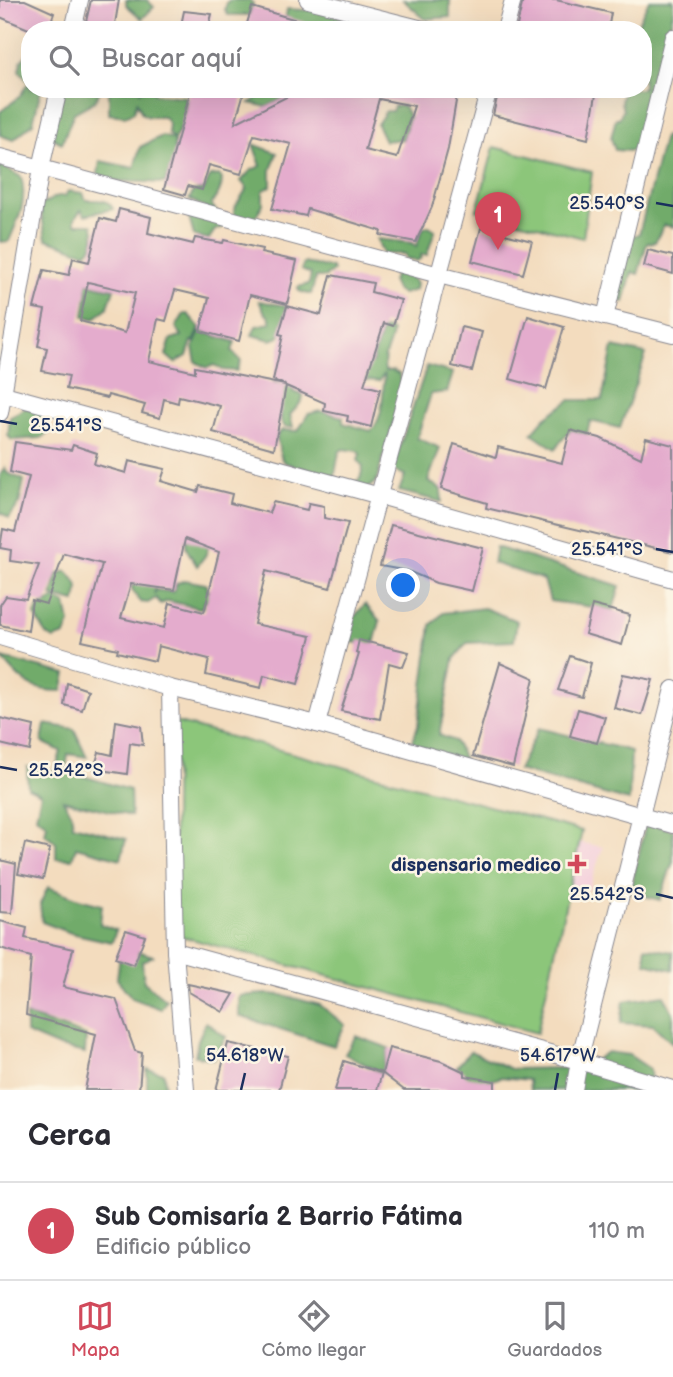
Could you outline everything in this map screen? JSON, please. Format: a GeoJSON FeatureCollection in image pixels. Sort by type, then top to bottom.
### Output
{"type":"FeatureCollection","features":[{"type":"Feature","properties":{"kind":"street"},"geometry":{"type":"LineString","coordinates":[[75,21],[80,0]]}},
{"type":"Feature","properties":{"kind":"street"},"geometry":{"type":"LineString","coordinates":[[308,0],[391,21]]}},
{"type":"Feature","properties":{"kind":"street"},"geometry":{"type":"LineString","coordinates":[[507,21],[513,0]]}},
{"type":"Feature","properties":{"kind":"street"},"geometry":{"type":"LineString","coordinates":[[606,317],[673,37]]}},
{"type":"Feature","properties":{"kind":"street"},"geometry":{"type":"LineString","coordinates":[[0,413],[1,394],[41,168],[57,98]]}},
{"type":"Feature","properties":{"kind":"street"},"geometry":{"type":"LineString","coordinates":[[317,724],[487,98]]}},
{"type":"Feature","properties":{"kind":"street"},"geometry":{"type":"LineString","coordinates":[[0,157],[439,275],[673,334]]}},
{"type":"Feature","properties":{"kind":"street"},"geometry":{"type":"LineString","coordinates":[[1,394],[380,496],[673,579]]}},
{"type":"Feature","properties":{"kind":"street"},"geometry":{"type":"LineString","coordinates":[[0,636],[170,688],[317,724],[673,825]]}},
{"type":"Feature","properties":{"kind":"street"},"geometry":{"type":"LineString","coordinates":[[170,688],[175,951],[186,1090]]}},
{"type":"Feature","properties":{"kind":"street"},"geometry":{"type":"LineString","coordinates":[[574,1090],[673,689]]}},
{"type":"Feature","properties":{"kind":"street"},"geometry":{"type":"LineString","coordinates":[[175,951],[673,1089]]}},
{"type":"Feature","properties":{"kind":"shaded area","name":"dispensario medico"},"geometry":{"type":"Polygon","coordinates":[[[563,839],[603,847],[588,891],[551,880],[563,839]]]}},
{"type":"Feature","properties":{"kind":"green space"},"geometry":{"type":"Polygon","coordinates":[[[126,0],[147,0],[154,7],[142,19],[126,5],[126,0]]]}},
{"type":"Feature","properties":{"kind":"green space"},"geometry":{"type":"Polygon","coordinates":[[[250,0],[253,4],[249,15],[228,15],[225,10],[227,2],[250,0]]]}},
{"type":"Feature","properties":{"kind":"green space"},"geometry":{"type":"Polygon","coordinates":[[[403,0],[450,0],[450,17],[425,19],[403,0]]]}},
{"type":"Feature","properties":{"kind":"green space"},"geometry":{"type":"Polygon","coordinates":[[[649,0],[673,0],[673,13],[652,97],[652,21],[639,21],[649,0]]]}},
{"type":"Feature","properties":{"kind":"green space"},"geometry":{"type":"Polygon","coordinates":[[[287,9],[321,11],[349,20],[349,21],[285,21],[287,9]]]}},
{"type":"Feature","properties":{"kind":"green space"},"geometry":{"type":"Polygon","coordinates":[[[21,94],[21,98],[39,98],[33,123],[13,140],[0,135],[0,112],[21,94]]]}},
{"type":"Feature","properties":{"kind":"green space"},"geometry":{"type":"Polygon","coordinates":[[[61,98],[96,98],[74,113],[62,143],[43,133],[61,98]]]}},
{"type":"Feature","properties":{"kind":"green space"},"geometry":{"type":"Polygon","coordinates":[[[109,98],[186,98],[184,122],[174,140],[175,154],[165,183],[97,180],[100,161],[134,168],[140,147],[162,136],[173,139],[168,133],[169,124],[164,117],[142,114],[137,102],[134,112],[126,116],[109,114],[109,98]]]}},
{"type":"Feature","properties":{"kind":"green space"},"geometry":{"type":"Polygon","coordinates":[[[257,98],[284,98],[267,107],[250,103],[257,98]]]}},
{"type":"Feature","properties":{"kind":"green space"},"geometry":{"type":"Polygon","coordinates":[[[622,98],[652,98],[642,121],[643,135],[638,148],[629,151],[615,150],[611,138],[616,118],[619,118],[623,110],[622,98]]]}},
{"type":"Feature","properties":{"kind":"green space"},"geometry":{"type":"Polygon","coordinates":[[[394,106],[404,106],[409,116],[403,139],[385,141],[377,124],[386,111],[392,111],[394,106]]]}},
{"type":"Feature","properties":{"kind":"green space"},"geometry":{"type":"Polygon","coordinates":[[[664,136],[673,139],[673,227],[664,225],[655,242],[647,243],[638,274],[632,272],[624,302],[615,299],[629,237],[639,234],[664,136]]]}},
{"type":"Feature","properties":{"kind":"green space"},"geometry":{"type":"Polygon","coordinates":[[[253,144],[277,153],[271,170],[271,186],[263,191],[263,204],[254,220],[235,217],[234,209],[247,188],[241,181],[251,170],[261,166],[253,144]]]}},
{"type":"Feature","properties":{"kind":"green space"},"geometry":{"type":"Polygon","coordinates":[[[494,147],[592,172],[583,238],[477,210],[494,147]]]}},
{"type":"Feature","properties":{"kind":"green space"},"geometry":{"type":"Polygon","coordinates":[[[0,165],[21,177],[23,194],[21,210],[9,241],[0,242],[0,165]]]}},
{"type":"Feature","properties":{"kind":"green space"},"geometry":{"type":"Polygon","coordinates":[[[219,175],[222,179],[221,186],[211,204],[219,215],[189,199],[194,191],[204,190],[210,176],[219,175]]]}},
{"type":"Feature","properties":{"kind":"green space"},"geometry":{"type":"Polygon","coordinates":[[[68,191],[83,193],[86,200],[105,201],[113,209],[85,215],[81,210],[75,218],[75,224],[92,224],[93,243],[86,253],[46,239],[40,205],[58,196],[65,196],[68,191]]]}},
{"type":"Feature","properties":{"kind":"green space"},"geometry":{"type":"Polygon","coordinates":[[[188,214],[224,222],[222,228],[215,230],[209,239],[194,236],[188,214]]]}},
{"type":"Feature","properties":{"kind":"green space"},"geometry":{"type":"Polygon","coordinates":[[[429,226],[435,230],[427,255],[421,255],[417,261],[405,258],[405,254],[383,254],[377,239],[412,243],[416,247],[423,228],[429,226]]]}},
{"type":"Feature","properties":{"kind":"green space"},"geometry":{"type":"Polygon","coordinates":[[[304,263],[332,268],[333,271],[325,277],[316,277],[311,294],[299,291],[298,287],[309,284],[311,274],[301,270],[304,263]]]}},
{"type":"Feature","properties":{"kind":"green space"},"geometry":{"type":"Polygon","coordinates":[[[406,269],[416,284],[415,290],[403,294],[396,290],[392,281],[397,270],[406,269]]]}},
{"type":"Feature","properties":{"kind":"green space"},"geometry":{"type":"Polygon","coordinates":[[[85,283],[114,289],[108,307],[94,319],[84,316],[88,290],[83,285],[85,283]]]}},
{"type":"Feature","properties":{"kind":"green space"},"geometry":{"type":"Polygon","coordinates":[[[259,301],[287,306],[279,337],[271,340],[252,335],[256,326],[270,323],[270,318],[259,301]]]}},
{"type":"Feature","properties":{"kind":"green space"},"geometry":{"type":"Polygon","coordinates":[[[184,314],[188,314],[200,328],[187,356],[175,363],[166,355],[171,339],[182,336],[176,327],[184,314]]]}},
{"type":"Feature","properties":{"kind":"green space"},"geometry":{"type":"Polygon","coordinates":[[[389,329],[392,332],[384,361],[385,371],[399,374],[402,392],[376,482],[368,488],[353,483],[360,479],[363,467],[358,460],[360,454],[357,451],[343,449],[339,452],[334,479],[282,460],[276,436],[282,430],[298,431],[308,414],[320,411],[343,417],[343,423],[371,431],[381,412],[385,373],[379,381],[365,380],[355,364],[372,363],[382,330],[389,329]]]}},
{"type":"Feature","properties":{"kind":"green space"},"geometry":{"type":"Polygon","coordinates":[[[200,331],[235,342],[232,351],[241,361],[237,371],[223,370],[214,365],[207,368],[196,362],[193,348],[200,331]]]}},
{"type":"Feature","properties":{"kind":"green space"},"geometry":{"type":"Polygon","coordinates":[[[613,347],[646,354],[620,428],[590,421],[587,434],[570,430],[555,449],[532,433],[545,418],[570,400],[602,400],[613,347]]]}},
{"type":"Feature","properties":{"kind":"green space"},"geometry":{"type":"Polygon","coordinates":[[[427,366],[453,373],[447,392],[431,394],[417,438],[440,448],[428,481],[441,489],[442,502],[399,491],[405,475],[392,470],[427,366]]]}},
{"type":"Feature","properties":{"kind":"green space"},"geometry":{"type":"Polygon","coordinates":[[[294,378],[293,392],[303,395],[302,401],[290,415],[293,427],[285,427],[281,421],[281,409],[270,396],[274,382],[294,378]]]}},
{"type":"Feature","properties":{"kind":"green space"},"geometry":{"type":"Polygon","coordinates":[[[27,407],[43,411],[50,432],[41,438],[12,440],[8,436],[10,417],[27,407]]]}},
{"type":"Feature","properties":{"kind":"green space"},"geometry":{"type":"Polygon","coordinates":[[[5,467],[7,473],[24,480],[19,504],[9,518],[0,512],[0,476],[5,467]]]}},
{"type":"Feature","properties":{"kind":"green space"},"geometry":{"type":"Polygon","coordinates":[[[199,530],[211,541],[197,566],[186,548],[186,541],[199,530]]]}},
{"type":"Feature","properties":{"kind":"green space"},"geometry":{"type":"Polygon","coordinates":[[[496,547],[620,586],[613,610],[550,601],[544,580],[493,563],[496,547]]]}},
{"type":"Feature","properties":{"kind":"green space"},"geometry":{"type":"Polygon","coordinates":[[[66,571],[77,585],[75,602],[52,596],[58,574],[66,571]]]}},
{"type":"Feature","properties":{"kind":"green space"},"geometry":{"type":"Polygon","coordinates":[[[158,573],[154,595],[156,590],[173,592],[177,583],[185,580],[206,584],[208,591],[212,593],[209,600],[205,601],[202,608],[169,601],[160,604],[156,598],[148,603],[140,602],[132,589],[133,582],[158,573]]]}},
{"type":"Feature","properties":{"kind":"green space"},"geometry":{"type":"Polygon","coordinates":[[[54,599],[66,604],[70,623],[65,635],[54,639],[46,634],[35,615],[38,608],[54,599]]]}},
{"type":"Feature","properties":{"kind":"green space"},"geometry":{"type":"Polygon","coordinates":[[[365,604],[380,621],[374,644],[350,642],[351,621],[365,604]]]}},
{"type":"Feature","properties":{"kind":"green space"},"geometry":{"type":"Polygon","coordinates":[[[484,608],[517,621],[514,641],[467,643],[454,659],[439,735],[455,741],[464,760],[412,744],[418,725],[431,625],[443,613],[484,608]]]}},
{"type":"Feature","properties":{"kind":"green space"},"geometry":{"type":"Polygon","coordinates":[[[2,658],[66,674],[62,691],[34,687],[15,673],[2,658]]]}},
{"type":"Feature","properties":{"kind":"green space"},"geometry":{"type":"Polygon","coordinates":[[[175,722],[582,831],[537,1033],[173,934],[175,722]]]}},
{"type":"Feature","properties":{"kind":"green space"},"geometry":{"type":"Polygon","coordinates":[[[45,724],[74,729],[87,757],[68,754],[66,771],[130,790],[131,816],[63,800],[71,812],[73,825],[126,839],[121,859],[76,847],[72,859],[56,858],[56,842],[45,834],[47,824],[36,816],[41,794],[28,788],[27,767],[55,772],[61,751],[42,742],[45,724]]]}},
{"type":"Feature","properties":{"kind":"green space"},"geometry":{"type":"Polygon","coordinates":[[[539,728],[631,751],[629,801],[518,770],[539,728]]]}},
{"type":"Feature","properties":{"kind":"green space"},"geometry":{"type":"Polygon","coordinates":[[[646,823],[673,830],[673,861],[660,900],[630,892],[646,823]]]}},
{"type":"Feature","properties":{"kind":"green space"},"geometry":{"type":"Polygon","coordinates":[[[48,887],[102,905],[100,924],[116,930],[112,942],[71,933],[42,922],[40,904],[48,887]]]}},
{"type":"Feature","properties":{"kind":"green space"},"geometry":{"type":"Polygon","coordinates":[[[645,947],[673,952],[673,970],[646,963],[645,947]]]}},
{"type":"Feature","properties":{"kind":"green space"},"geometry":{"type":"Polygon","coordinates":[[[132,949],[153,956],[142,962],[144,982],[166,1000],[161,1009],[132,998],[117,979],[120,954],[132,949]]]}},
{"type":"Feature","properties":{"kind":"green space"},"geometry":{"type":"Polygon","coordinates":[[[282,995],[320,1005],[345,1025],[334,1046],[239,1016],[239,996],[282,995]]]}},
{"type":"Feature","properties":{"kind":"green space"},"geometry":{"type":"Polygon","coordinates":[[[664,995],[673,1013],[673,1044],[653,1025],[621,1023],[624,1001],[664,995]]]}},
{"type":"Feature","properties":{"kind":"green space"},"geometry":{"type":"Polygon","coordinates":[[[26,1015],[86,1036],[85,1053],[59,1047],[26,1033],[26,1015]]]}},
{"type":"Feature","properties":{"kind":"green space"},"geometry":{"type":"Polygon","coordinates":[[[206,1022],[226,1037],[214,1059],[195,1056],[206,1022]]]}},
{"type":"Feature","properties":{"kind":"green space"},"geometry":{"type":"Polygon","coordinates":[[[356,1036],[389,1048],[382,1073],[345,1054],[356,1036]]]}},
{"type":"Feature","properties":{"kind":"green space"},"geometry":{"type":"Polygon","coordinates":[[[470,1051],[511,1069],[568,1068],[568,1081],[564,1090],[530,1090],[529,1080],[501,1077],[465,1090],[457,1067],[470,1051]]]}},
{"type":"Feature","properties":{"kind":"green space"},"geometry":{"type":"Polygon","coordinates":[[[607,1052],[629,1055],[650,1069],[651,1088],[662,1090],[572,1090],[572,1076],[607,1052]]]}},
{"type":"Feature","properties":{"kind":"green space"},"geometry":{"type":"Polygon","coordinates":[[[147,1069],[164,1073],[165,1090],[147,1090],[147,1069]]]}},
{"type":"Feature","properties":{"kind":"building"},"geometry":{"type":"Polygon","coordinates":[[[0,0],[25,0],[54,13],[51,21],[21,21],[21,26],[0,17],[0,0]]]}},
{"type":"Feature","properties":{"kind":"building"},"geometry":{"type":"Polygon","coordinates":[[[91,0],[119,0],[116,21],[86,21],[91,0]]]}},
{"type":"Feature","properties":{"kind":"building"},"geometry":{"type":"Polygon","coordinates":[[[523,0],[556,0],[611,13],[610,21],[518,21],[523,0]]]}},
{"type":"Feature","properties":{"kind":"building"},"geometry":{"type":"Polygon","coordinates":[[[252,7],[300,21],[248,21],[252,7]]]}},
{"type":"Feature","properties":{"kind":"building"},"geometry":{"type":"Polygon","coordinates":[[[184,11],[212,14],[210,21],[182,21],[184,11]]]}},
{"type":"Feature","properties":{"kind":"building"},"geometry":{"type":"Polygon","coordinates":[[[189,98],[242,98],[235,123],[284,98],[456,98],[448,149],[432,207],[416,242],[380,235],[381,231],[308,209],[306,216],[272,209],[291,144],[254,135],[241,174],[209,165],[202,190],[188,186],[185,195],[164,189],[189,98]],[[379,99],[365,150],[397,158],[414,106],[379,99]]]}},
{"type":"Feature","properties":{"kind":"building"},"geometry":{"type":"Polygon","coordinates":[[[497,98],[595,98],[588,139],[493,115],[497,98]]]}},
{"type":"Feature","properties":{"kind":"building"},"geometry":{"type":"Polygon","coordinates":[[[119,209],[151,217],[148,233],[193,244],[195,238],[223,243],[224,240],[262,249],[261,253],[297,261],[287,304],[250,295],[239,341],[200,331],[209,298],[175,290],[166,321],[158,319],[149,361],[195,372],[195,367],[285,385],[273,380],[283,335],[279,334],[287,306],[321,315],[331,275],[373,283],[371,292],[401,300],[393,326],[384,323],[364,385],[380,389],[371,427],[347,421],[348,416],[324,411],[325,403],[286,386],[274,449],[213,432],[220,406],[179,396],[178,403],[164,399],[160,418],[142,413],[145,405],[108,395],[107,398],[66,389],[69,376],[42,371],[47,348],[38,346],[45,310],[34,308],[44,270],[69,275],[73,258],[89,262],[100,218],[116,222],[119,209]],[[88,282],[80,321],[125,333],[135,293],[88,282]]]}},
{"type":"Feature","properties":{"kind":"building"},"geometry":{"type":"Polygon","coordinates":[[[481,228],[532,241],[523,274],[472,261],[481,228]]]}},
{"type":"Feature","properties":{"kind":"building"},"geometry":{"type":"Polygon","coordinates":[[[648,250],[673,256],[673,274],[644,266],[648,250]]]}},
{"type":"Feature","properties":{"kind":"building"},"geometry":{"type":"Polygon","coordinates":[[[528,316],[564,327],[546,389],[510,379],[528,316]]]}},
{"type":"Feature","properties":{"kind":"building"},"geometry":{"type":"Polygon","coordinates":[[[461,327],[482,332],[472,371],[452,366],[461,327]]]}},
{"type":"Feature","properties":{"kind":"building"},"geometry":{"type":"Polygon","coordinates":[[[570,430],[600,438],[641,458],[646,438],[673,445],[673,552],[486,508],[487,503],[441,489],[454,444],[496,457],[498,447],[562,463],[570,430]]]}},
{"type":"Feature","properties":{"kind":"building"},"geometry":{"type":"Polygon","coordinates":[[[15,442],[71,450],[73,445],[97,453],[94,464],[126,473],[129,461],[165,469],[161,481],[198,492],[200,486],[232,494],[230,503],[269,513],[273,502],[307,510],[309,503],[324,506],[324,518],[348,523],[330,588],[266,571],[254,624],[311,636],[298,684],[264,675],[261,688],[206,675],[209,659],[158,646],[155,661],[82,641],[102,564],[64,554],[46,604],[32,600],[28,631],[0,625],[0,605],[6,596],[26,599],[39,565],[10,561],[11,550],[0,548],[3,529],[15,532],[29,477],[10,472],[15,442]],[[185,539],[174,590],[131,584],[121,618],[164,628],[170,603],[204,612],[219,552],[185,539]]]}},
{"type":"Feature","properties":{"kind":"building"},"geometry":{"type":"Polygon","coordinates":[[[391,525],[483,548],[472,591],[436,583],[408,571],[380,566],[391,525]]]}},
{"type":"Feature","properties":{"kind":"building"},"geometry":{"type":"Polygon","coordinates":[[[592,605],[630,615],[622,645],[585,634],[592,605]]]}},
{"type":"Feature","properties":{"kind":"building"},"geometry":{"type":"Polygon","coordinates":[[[359,640],[409,652],[403,667],[389,663],[380,719],[341,711],[359,654],[356,653],[359,640]]]}},
{"type":"Feature","properties":{"kind":"building"},"geometry":{"type":"Polygon","coordinates":[[[570,656],[591,663],[582,697],[558,690],[570,656]]]}},
{"type":"Feature","properties":{"kind":"building"},"geometry":{"type":"Polygon","coordinates":[[[500,663],[534,678],[513,767],[473,756],[500,663]]]}},
{"type":"Feature","properties":{"kind":"building"},"geometry":{"type":"Polygon","coordinates":[[[623,674],[653,680],[642,715],[614,708],[623,674]]]}},
{"type":"Feature","properties":{"kind":"building"},"geometry":{"type":"Polygon","coordinates":[[[67,683],[88,690],[82,710],[64,705],[67,683]]]}},
{"type":"Feature","properties":{"kind":"building"},"geometry":{"type":"Polygon","coordinates":[[[578,709],[605,717],[597,743],[570,736],[578,709]]]}},
{"type":"Feature","properties":{"kind":"building"},"geometry":{"type":"Polygon","coordinates":[[[0,718],[34,726],[30,751],[0,744],[0,718]]]}},
{"type":"Feature","properties":{"kind":"building"},"geometry":{"type":"Polygon","coordinates":[[[116,721],[141,726],[143,745],[130,743],[127,774],[94,769],[99,752],[112,755],[116,721]]]}},
{"type":"Feature","properties":{"kind":"building"},"geometry":{"type":"Polygon","coordinates":[[[25,843],[50,849],[43,879],[18,874],[25,843]]]}},
{"type":"Feature","properties":{"kind":"building"},"geometry":{"type":"Polygon","coordinates":[[[0,860],[16,864],[12,913],[0,912],[0,860]]]}},
{"type":"Feature","properties":{"kind":"building"},"geometry":{"type":"Polygon","coordinates":[[[0,921],[27,928],[25,938],[73,949],[63,987],[116,999],[135,1051],[142,1053],[139,1090],[85,1090],[96,1034],[26,1015],[31,957],[0,948],[0,921]]]}},
{"type":"Feature","properties":{"kind":"building"},"geometry":{"type":"Polygon","coordinates":[[[126,930],[145,936],[134,965],[115,958],[126,930]]]}},
{"type":"Feature","properties":{"kind":"building"},"geometry":{"type":"Polygon","coordinates":[[[188,984],[234,994],[223,1012],[189,992],[188,984]]]}},
{"type":"Feature","properties":{"kind":"building"},"geometry":{"type":"Polygon","coordinates":[[[228,1043],[288,1056],[279,1090],[216,1090],[228,1043]]]}},
{"type":"Feature","properties":{"kind":"building"},"geometry":{"type":"Polygon","coordinates":[[[389,1048],[441,1061],[465,1072],[465,1076],[495,1081],[495,1090],[404,1090],[382,1073],[389,1048]]]}},
{"type":"Feature","properties":{"kind":"building"},"geometry":{"type":"Polygon","coordinates":[[[344,1061],[382,1073],[377,1090],[335,1090],[344,1061]]]}},
{"type":"Feature","properties":{"kind":"place","name":"Sub Comisaría 2 Barrio Fátima"},"geometry":{"type":"Point","coordinates":[498,250]}},
{"type":"Feature","properties":{"kind":"place","name":"dispensario medico"},"geometry":{"type":"Point","coordinates":[577,864]}}]}
